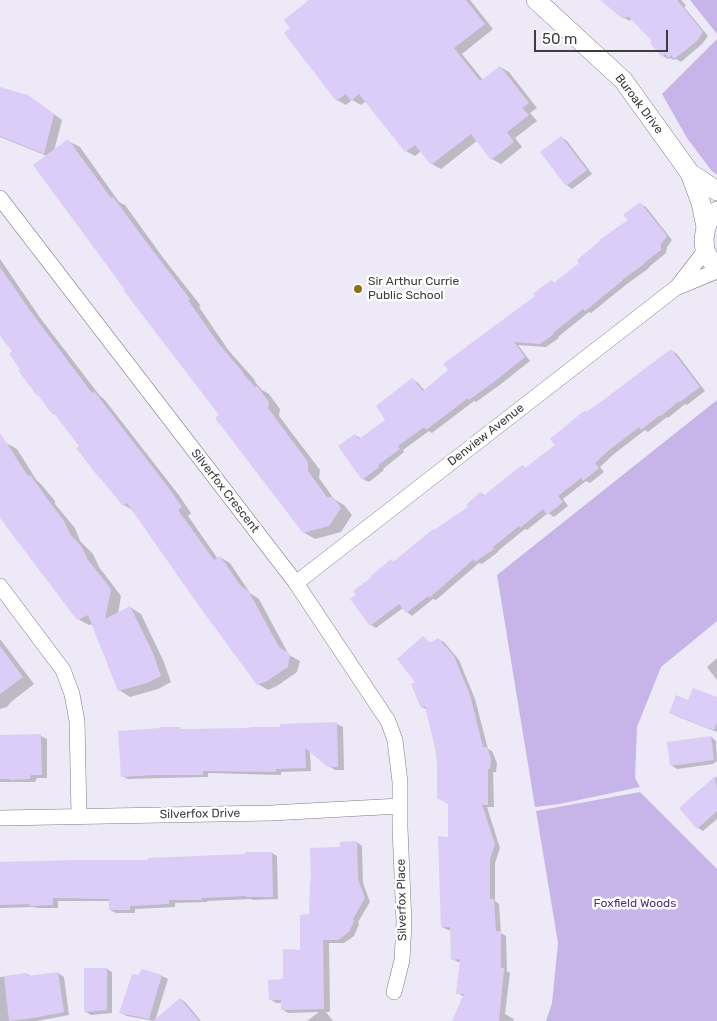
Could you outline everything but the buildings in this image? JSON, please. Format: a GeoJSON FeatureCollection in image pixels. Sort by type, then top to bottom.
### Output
{"type":"FeatureCollection","features":[{"type":"Feature","properties":{"kind":"street","name":"Buroak Drive"},"geometry":{"type":"LineString","coordinates":[[536,0],[623,80],[690,173],[701,203],[706,227],[704,239],[706,250]]}},
{"type":"Feature","properties":{"kind":"street","name":"Buroak Drive"},"geometry":{"type":"LineString","coordinates":[[690,173],[717,191]]}},
{"type":"Feature","properties":{"kind":"street","name":"Silverfox Crescent"},"geometry":{"type":"LineString","coordinates":[[0,198],[296,584],[388,721],[395,740],[400,782],[400,806]]}},
{"type":"Feature","properties":{"kind":"street"},"geometry":{"type":"LineString","coordinates":[[706,227],[710,218],[717,211]]}},
{"type":"Feature","properties":{"kind":"street"},"geometry":{"type":"LineString","coordinates":[[706,250],[709,258],[717,267]]}},
{"type":"Feature","properties":{"kind":"street","name":"Denview Avenue"},"geometry":{"type":"LineString","coordinates":[[296,584],[677,287],[706,250]]}},
{"type":"Feature","properties":{"kind":"street","name":"Denview Avenue"},"geometry":{"type":"LineString","coordinates":[[677,287],[717,272]]}},
{"type":"Feature","properties":{"kind":"street"},"geometry":{"type":"LineString","coordinates":[[0,586],[63,670],[72,694],[77,721],[78,816]]}},
{"type":"Feature","properties":{"kind":"street","name":"Silverfox Drive"},"geometry":{"type":"LineString","coordinates":[[0,818],[271,812],[400,806]]}},
{"type":"Feature","properties":{"kind":"street","name":"Silverfox Place"},"geometry":{"type":"LineString","coordinates":[[394,992],[402,960],[404,923],[400,806]]}},
{"type":"Feature","properties":{"kind":"green space"},"geometry":{"type":"Polygon","coordinates":[[[690,0],[717,0],[717,34],[690,0]]]}},
{"type":"Feature","properties":{"kind":"green space"},"geometry":{"type":"Polygon","coordinates":[[[717,39],[717,175],[711,170],[687,138],[662,94],[717,39]]]}},
{"type":"Feature","properties":{"kind":"green space"},"geometry":{"type":"Polygon","coordinates":[[[717,400],[717,621],[661,667],[637,727],[635,778],[640,787],[560,804],[535,807],[497,575],[717,400]]]}},
{"type":"Feature","properties":{"kind":"green space","name":"Foxfield Woods"},"geometry":{"type":"Polygon","coordinates":[[[640,792],[717,869],[717,1021],[546,1021],[552,1003],[558,943],[536,811],[640,792]]]}},
{"type":"Feature","properties":{"kind":"place","name":"Sir Arthur Currie Public School"},"geometry":{"type":"Point","coordinates":[358,289]}}]}
